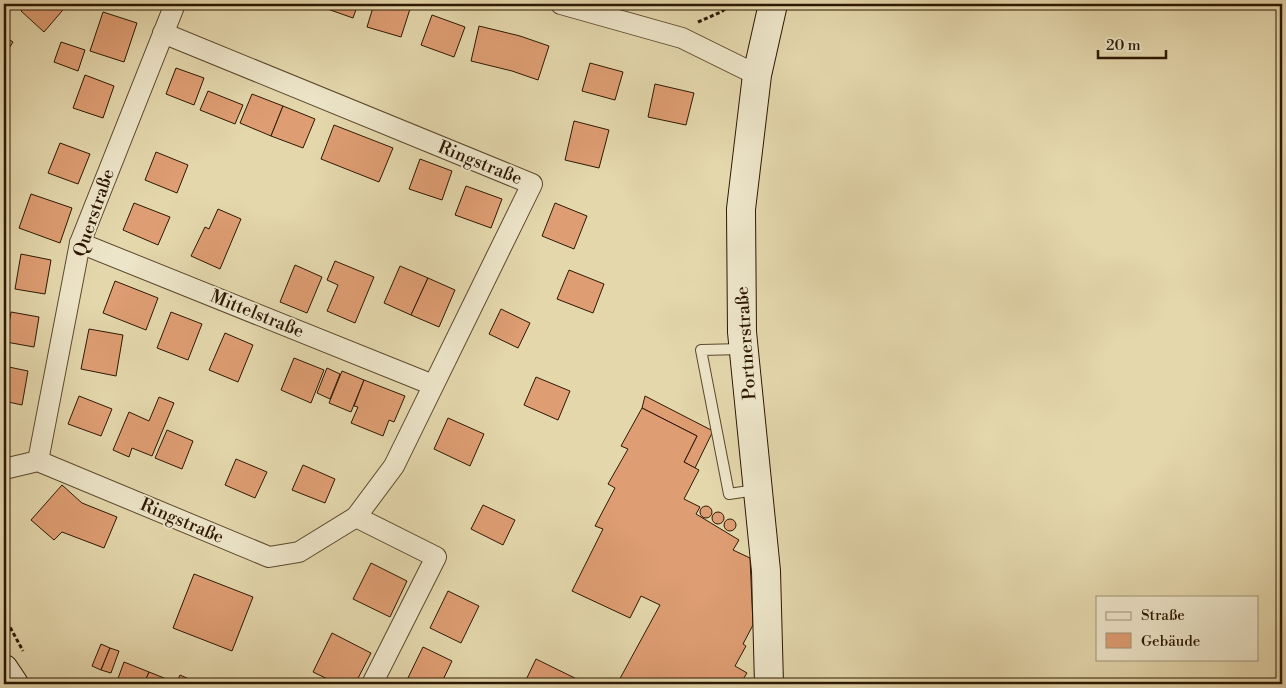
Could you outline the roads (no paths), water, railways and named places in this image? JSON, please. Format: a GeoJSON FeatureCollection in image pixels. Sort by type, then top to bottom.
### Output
{"type":"FeatureCollection","features":[{"type":"Feature","properties":{"kind":"street","name":"Querstraße"},"geometry":{"type":"LineString","coordinates":[[38,460],[80,243],[175,4]]}},
{"type":"Feature","properties":{"kind":"street"},"geometry":{"type":"LineString","coordinates":[[561,4],[682,38],[757,75]]}},
{"type":"Feature","properties":{"kind":"street","name":"Portnerstraße"},"geometry":{"type":"LineString","coordinates":[[769,684],[766,571],[744,350],[741,209],[757,75],[773,4]]}},
{"type":"Feature","properties":{"kind":"street","name":"Ringstraße"},"geometry":{"type":"LineString","coordinates":[[38,460],[269,557],[299,552],[356,516],[394,466],[532,184],[163,34]]}},
{"type":"Feature","properties":{"kind":"street","name":"Mittelstraße"},"geometry":{"type":"LineString","coordinates":[[80,243],[434,385]]}},
{"type":"Feature","properties":{"kind":"street"},"geometry":{"type":"LineString","coordinates":[[4,468],[38,460]]}},
{"type":"Feature","properties":{"kind":"street"},"geometry":{"type":"LineString","coordinates":[[356,516],[436,557],[372,684]]}},
{"type":"Feature","properties":{"kind":"street"},"geometry":{"type":"LineString","coordinates":[[4,669],[14,684]]}},
{"type":"Feature","properties":{"kind":"lane"},"geometry":{"type":"LineString","coordinates":[[744,350],[701,350],[729,494],[758,490]]}}]}
